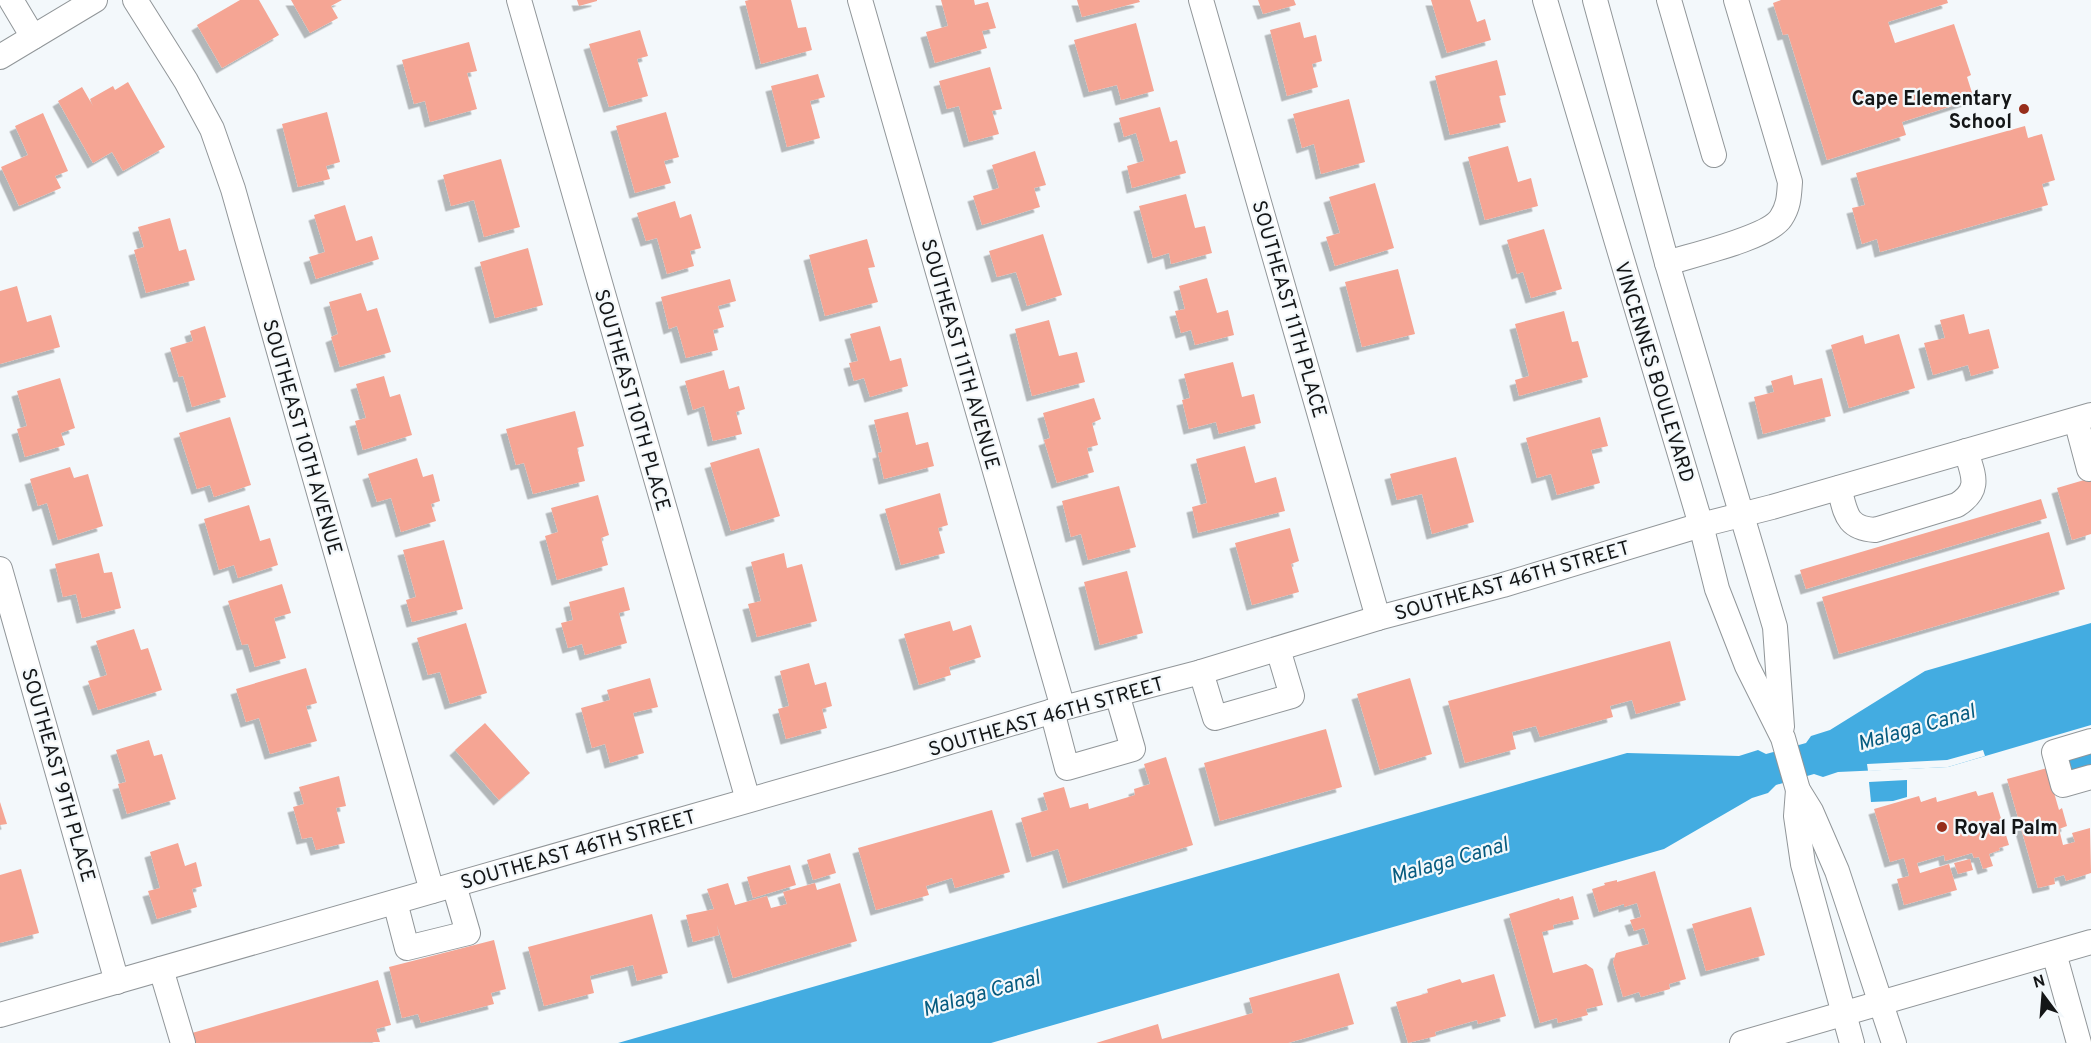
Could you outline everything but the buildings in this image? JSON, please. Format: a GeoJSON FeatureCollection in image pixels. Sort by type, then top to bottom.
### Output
{"type":"FeatureCollection","features":[{"type":"Feature","properties":{"kind":"street"},"geometry":{"type":"LineString","coordinates":[[11,0],[33,37]]}},
{"type":"Feature","properties":{"kind":"street"},"geometry":{"type":"LineString","coordinates":[[0,57],[95,0]]}},
{"type":"Feature","properties":{"kind":"street","name":"SOUTHEAST 10TH AVENUE"},"geometry":{"type":"LineString","coordinates":[[135,0],[186,81],[212,129],[233,189],[443,888],[468,933],[407,948],[395,902]]}},
{"type":"Feature","properties":{"kind":"street","name":"SOUTHEAST 10TH PLACE"},"geometry":{"type":"LineString","coordinates":[[519,0],[748,800]]}},
{"type":"Feature","properties":{"kind":"street","name":"SOUTHEAST 11TH AVENUE"},"geometry":{"type":"LineString","coordinates":[[860,0],[1057,710],[1067,768],[1133,749],[1117,694]]}},
{"type":"Feature","properties":{"kind":"street","name":"SOUTHEAST 11TH PLACE"},"geometry":{"type":"LineString","coordinates":[[1201,0],[1378,618]]}},
{"type":"Feature","properties":{"kind":"street","name":"VINCENNES BOULEVARD"},"geometry":{"type":"LineString","coordinates":[[1545,0],[1722,600],[1747,666],[1783,738],[1798,790],[1811,811],[1837,871],[1894,1043]]}},
{"type":"Feature","properties":{"kind":"street","name":"VINCENNES BOULEVARD"},"geometry":{"type":"LineString","coordinates":[[1595,0],[1667,263],[1775,627],[1783,738]]}},
{"type":"Feature","properties":{"kind":"street"},"geometry":{"type":"LineString","coordinates":[[1669,0],[1714,155]]}},
{"type":"Feature","properties":{"kind":"street"},"geometry":{"type":"LineString","coordinates":[[1667,263],[1757,235],[1779,221],[1789,204],[1790,182],[1736,0]]}},
{"type":"Feature","properties":{"kind":"street"},"geometry":{"type":"LineString","coordinates":[[2083,417],[2089,469]]}},
{"type":"Feature","properties":{"kind":"street","name":"SOUTHEAST 46TH STREET"},"geometry":{"type":"LineString","coordinates":[[0,1015],[2083,417]]}},
{"type":"Feature","properties":{"kind":"street"},"geometry":{"type":"LineString","coordinates":[[1839,488],[1848,518],[1854,526],[1875,530],[1957,505],[1967,499],[1975,480],[1966,451]]}},
{"type":"Feature","properties":{"kind":"street","name":"SOUTHEAST 9TH PLACE"},"geometry":{"type":"LineString","coordinates":[[0,569],[117,982]]}},
{"type":"Feature","properties":{"kind":"street"},"geometry":{"type":"LineString","coordinates":[[1201,672],[1215,718],[1292,696],[1278,649]]}},
{"type":"Feature","properties":{"kind":"street"},"geometry":{"type":"LineString","coordinates":[[2091,741],[2054,752],[2063,785],[2091,777]]}},
{"type":"Feature","properties":{"kind":"street","name":"VINCENNES BOULEVARD"},"geometry":{"type":"LineString","coordinates":[[1798,790],[1796,816],[1803,864],[1852,1043]]}},
{"type":"Feature","properties":{"kind":"street"},"geometry":{"type":"LineString","coordinates":[[1742,1043],[2091,942]]}},
{"type":"Feature","properties":{"kind":"street"},"geometry":{"type":"LineString","coordinates":[[2054,953],[2079,1043]]}},
{"type":"Feature","properties":{"kind":"street"},"geometry":{"type":"LineString","coordinates":[[161,969],[183,1043]]}},
{"type":"Feature","properties":{"kind":"water","name":"Malaga Canal"},"geometry":{"type":"Polygon","coordinates":[[[2091,623],[2091,725],[1948,767],[1838,772],[1823,777],[1814,774],[1776,785],[1768,793],[1752,798],[1664,849],[991,1043],[618,1043],[1627,753],[1739,756],[1758,750],[1766,754],[1806,743],[1811,736],[1830,730],[1925,671],[2091,623]]]}},
{"type":"Feature","properties":{"kind":"water"},"geometry":{"type":"Polygon","coordinates":[[[2091,749],[2091,770],[2069,776],[2064,757],[2091,749]]]}},
{"type":"Feature","properties":{"kind":"water"},"geometry":{"type":"Polygon","coordinates":[[[1907,780],[1907,797],[1893,801],[1871,802],[1869,782],[1907,780]]]}},
{"type":"Feature","properties":{"kind":"pier"},"geometry":{"type":"Polygon","coordinates":[[[1983,750],[1985,756],[1948,767],[1868,771],[1867,764],[1947,760],[1983,750]]]}},
{"type":"Feature","properties":{"kind":"place","name":"Cape Elementary School"},"geometry":{"type":"Point","coordinates":[2024,109]}},
{"type":"Feature","properties":{"kind":"place","name":"Royal Palm"},"geometry":{"type":"Point","coordinates":[1942,827]}}]}
